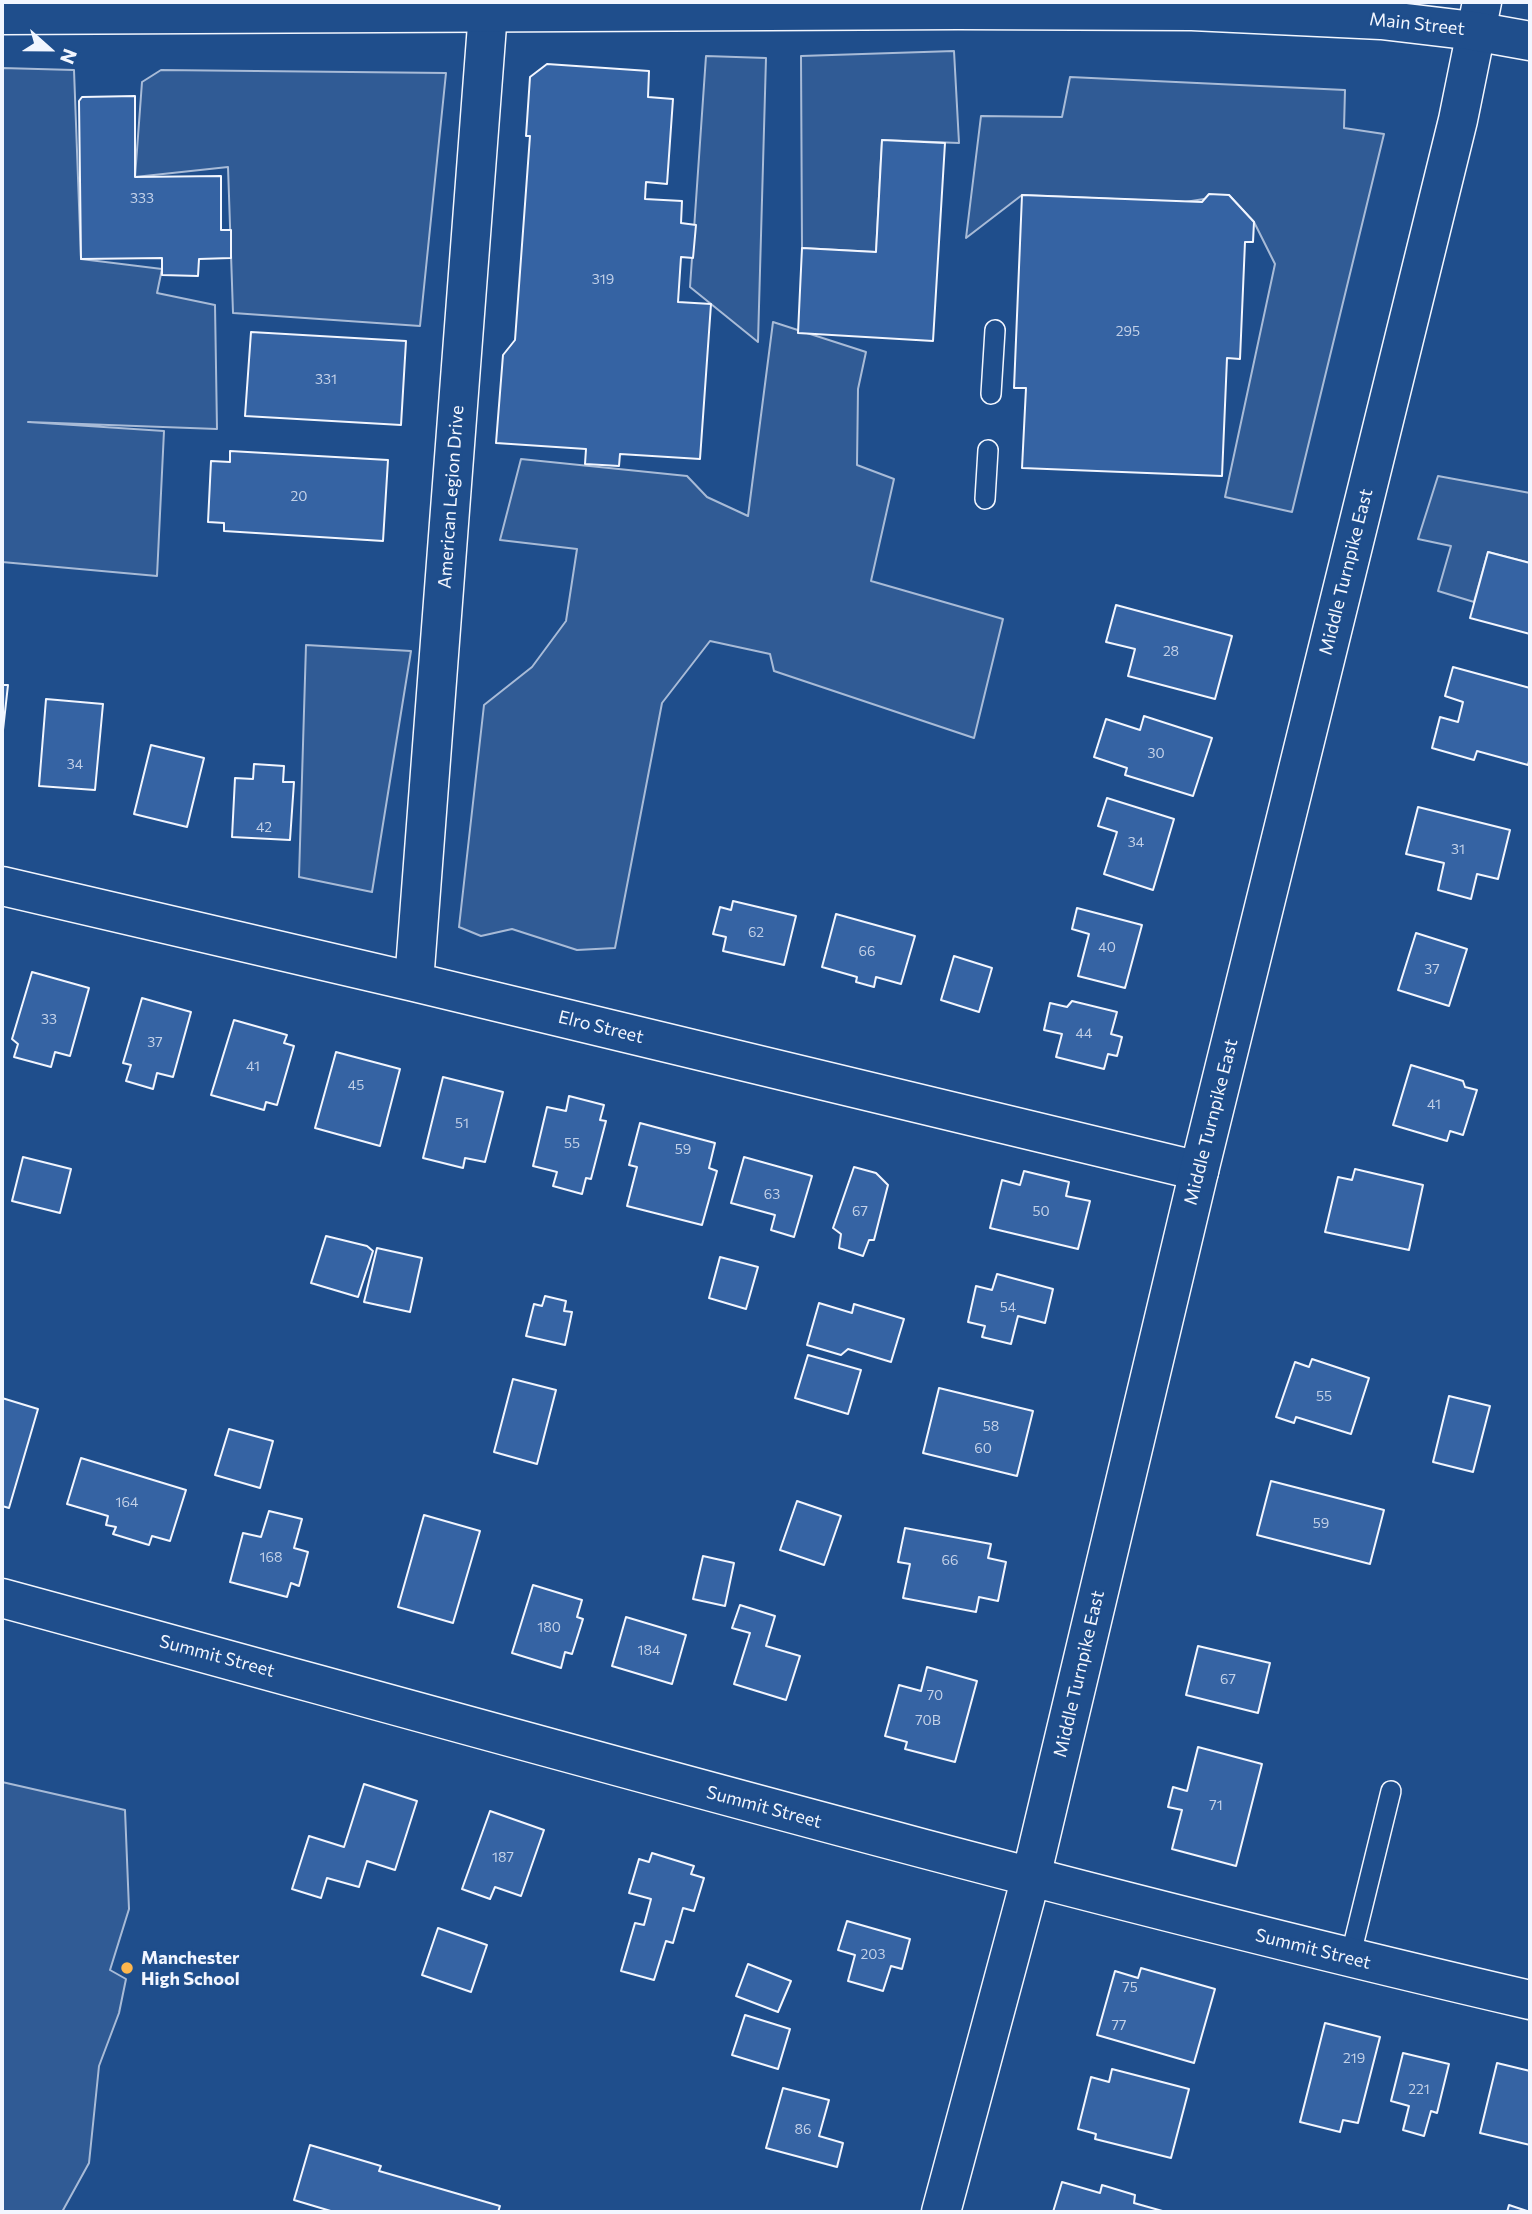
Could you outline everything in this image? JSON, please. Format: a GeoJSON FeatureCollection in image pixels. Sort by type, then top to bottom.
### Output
{"type":"FeatureCollection","features":[{"type":"Feature","properties":{"kind":"street","name":"Main Street"},"geometry":{"type":"LineString","coordinates":[[24,10],[488,12],[766,6],[1255,13],[1381,20],[1480,16],[1530,41]]}},
{"type":"Feature","properties":{"kind":"street","name":"American Legion Drive"},"geometry":{"type":"LineString","coordinates":[[414,982],[488,12]]}},
{"type":"Feature","properties":{"kind":"street","name":"Middle Turnpike East"},"geometry":{"type":"LineString","coordinates":[[941,2212],[1031,1877],[1199,1171],[1458,120],[1480,16]]}},
{"type":"Feature","properties":{"kind":"street","name":"Elro Street"},"geometry":{"type":"LineString","coordinates":[[2,886],[1199,1171]]}},
{"type":"Feature","properties":{"kind":"street","name":"Summit Street"},"geometry":{"type":"LineString","coordinates":[[2,1598],[1031,1877],[1350,1958],[1530,2000]]}},
{"type":"Feature","properties":{"kind":"lane"},"geometry":{"type":"LineString","coordinates":[[991,394],[995,330]]}},
{"type":"Feature","properties":{"kind":"lane"},"geometry":{"type":"LineString","coordinates":[[985,499],[988,450]]}},
{"type":"Feature","properties":{"kind":"lane"},"geometry":{"type":"LineString","coordinates":[[1350,1958],[1391,1791]]}},
{"type":"Feature","properties":{"kind":"shaded area"},"geometry":{"type":"Polygon","coordinates":[[[954,51],[959,143],[882,140],[876,252],[802,248],[801,56],[954,51]]]}},
{"type":"Feature","properties":{"kind":"shaded area"},"geometry":{"type":"Polygon","coordinates":[[[706,56],[766,58],[758,342],[690,287],[706,56]]]}},
{"type":"Feature","properties":{"kind":"shaded area"},"geometry":{"type":"Polygon","coordinates":[[[2,68],[74,70],[81,259],[162,269],[157,293],[215,305],[217,429],[28,422],[164,431],[157,576],[2,562],[2,68]]]}},
{"type":"Feature","properties":{"kind":"shaded area"},"geometry":{"type":"Polygon","coordinates":[[[161,70],[446,73],[420,326],[233,313],[228,167],[135,177],[142,82],[161,70]]]}},
{"type":"Feature","properties":{"kind":"shaded area"},"geometry":{"type":"Polygon","coordinates":[[[1070,77],[1345,90],[1344,128],[1384,134],[1292,512],[1225,497],[1275,264],[1254,222],[1229,195],[1185,202],[1022,195],[966,238],[981,116],[1062,117],[1070,77]]]}},
{"type":"Feature","properties":{"kind":"shaded area"},"geometry":{"type":"Polygon","coordinates":[[[773,322],[866,352],[858,389],[857,465],[894,479],[871,581],[1003,619],[974,738],[774,671],[770,654],[710,641],[662,703],[615,948],[577,950],[512,929],[481,936],[459,927],[484,705],[532,667],[566,621],[577,549],[500,540],[521,459],[687,476],[707,497],[748,516],[773,322]]]}},
{"type":"Feature","properties":{"kind":"shaded area"},"geometry":{"type":"Polygon","coordinates":[[[1438,476],[1530,493],[1530,563],[1488,552],[1474,602],[1438,591],[1451,546],[1418,539],[1438,476]]]}},
{"type":"Feature","properties":{"kind":"shaded area"},"geometry":{"type":"Polygon","coordinates":[[[306,645],[411,651],[372,892],[299,877],[306,645]]]}},
{"type":"Feature","properties":{"kind":"shaded area"},"geometry":{"type":"Polygon","coordinates":[[[2,1782],[125,1810],[129,1909],[110,1970],[126,1979],[119,2013],[99,2066],[89,2163],[62,2212],[2,2212],[2,1782]]]}},
{"type":"Feature","properties":{"kind":"building"},"geometry":{"type":"Polygon","coordinates":[[[547,64],[649,71],[648,97],[673,99],[667,184],[646,182],[645,199],[682,201],[681,223],[696,225],[693,258],[681,257],[678,302],[711,304],[700,459],[620,454],[619,466],[585,464],[586,449],[496,443],[503,355],[515,340],[530,136],[526,136],[530,77],[547,64]]]}},
{"type":"Feature","properties":{"kind":"building"},"geometry":{"type":"Polygon","coordinates":[[[135,96],[135,177],[221,176],[221,230],[231,230],[231,258],[199,259],[198,276],[162,275],[162,258],[81,259],[79,101],[82,97],[135,96]]]}},
{"type":"Feature","properties":{"kind":"building"},"geometry":{"type":"Polygon","coordinates":[[[882,140],[945,143],[933,341],[798,333],[802,248],[876,252],[882,140]]]}},
{"type":"Feature","properties":{"kind":"building"},"geometry":{"type":"Polygon","coordinates":[[[1209,194],[1229,195],[1254,222],[1253,242],[1245,242],[1240,359],[1227,358],[1222,476],[1022,468],[1026,388],[1014,388],[1022,195],[1202,202],[1209,194]]]}},
{"type":"Feature","properties":{"kind":"building"},"geometry":{"type":"Polygon","coordinates":[[[251,332],[406,341],[401,425],[245,416],[251,332]]]}},
{"type":"Feature","properties":{"kind":"building"},"geometry":{"type":"Polygon","coordinates":[[[230,451],[388,460],[383,541],[224,531],[224,523],[208,522],[211,461],[230,462],[230,451]]]}},
{"type":"Feature","properties":{"kind":"building"},"geometry":{"type":"Polygon","coordinates":[[[1488,552],[1530,563],[1530,634],[1470,618],[1488,552]]]}},
{"type":"Feature","properties":{"kind":"building"},"geometry":{"type":"Polygon","coordinates":[[[1116,605],[1232,636],[1215,699],[1128,676],[1135,649],[1106,642],[1116,605]]]}},
{"type":"Feature","properties":{"kind":"building"},"geometry":{"type":"Polygon","coordinates":[[[1453,667],[1530,688],[1528,765],[1477,751],[1474,760],[1432,748],[1440,717],[1458,722],[1463,702],[1445,696],[1453,667]]]}},
{"type":"Feature","properties":{"kind":"building"},"geometry":{"type":"Polygon","coordinates":[[[2,685],[8,685],[2,739],[2,685]]]}},
{"type":"Feature","properties":{"kind":"building"},"geometry":{"type":"Polygon","coordinates":[[[46,699],[103,704],[95,790],[39,786],[46,699]]]}},
{"type":"Feature","properties":{"kind":"building"},"geometry":{"type":"Polygon","coordinates":[[[1144,716],[1212,738],[1193,796],[1125,775],[1127,768],[1094,757],[1106,719],[1140,730],[1144,716]]]}},
{"type":"Feature","properties":{"kind":"building"},"geometry":{"type":"Polygon","coordinates":[[[151,745],[204,758],[187,827],[134,814],[151,745]]]}},
{"type":"Feature","properties":{"kind":"building"},"geometry":{"type":"Polygon","coordinates":[[[254,764],[284,766],[283,782],[294,782],[290,840],[232,837],[235,778],[253,779],[254,764]]]}},
{"type":"Feature","properties":{"kind":"building"},"geometry":{"type":"Polygon","coordinates":[[[1107,798],[1174,819],[1153,890],[1104,874],[1117,832],[1098,826],[1107,798]]]}},
{"type":"Feature","properties":{"kind":"building"},"geometry":{"type":"Polygon","coordinates":[[[1418,807],[1510,830],[1498,879],[1477,874],[1471,899],[1438,890],[1444,863],[1406,854],[1418,807]]]}},
{"type":"Feature","properties":{"kind":"building"},"geometry":{"type":"Polygon","coordinates":[[[733,901],[796,916],[784,965],[723,951],[726,937],[713,934],[720,907],[731,910],[733,901]]]}},
{"type":"Feature","properties":{"kind":"building"},"geometry":{"type":"Polygon","coordinates":[[[1077,908],[1142,925],[1125,988],[1078,976],[1089,934],[1072,929],[1077,908]]]}},
{"type":"Feature","properties":{"kind":"building"},"geometry":{"type":"Polygon","coordinates":[[[836,914],[915,936],[901,984],[876,977],[874,987],[856,982],[857,977],[822,967],[836,914]]]}},
{"type":"Feature","properties":{"kind":"building"},"geometry":{"type":"Polygon","coordinates":[[[1416,933],[1467,949],[1449,1006],[1398,990],[1416,933]]]}},
{"type":"Feature","properties":{"kind":"building"},"geometry":{"type":"Polygon","coordinates":[[[954,956],[992,968],[979,1012],[941,1000],[954,956]]]}},
{"type":"Feature","properties":{"kind":"building"},"geometry":{"type":"Polygon","coordinates":[[[32,972],[89,988],[70,1056],[55,1052],[51,1067],[14,1057],[18,1044],[12,1039],[32,972]]]}},
{"type":"Feature","properties":{"kind":"building"},"geometry":{"type":"Polygon","coordinates":[[[142,998],[191,1012],[173,1077],[157,1073],[153,1089],[126,1081],[131,1065],[123,1063],[142,998]]]}},
{"type":"Feature","properties":{"kind":"building"},"geometry":{"type":"Polygon","coordinates":[[[1072,1001],[1117,1012],[1111,1034],[1122,1037],[1117,1056],[1108,1054],[1104,1069],[1056,1057],[1062,1034],[1044,1030],[1050,1003],[1067,1007],[1072,1001]]]}},
{"type":"Feature","properties":{"kind":"building"},"geometry":{"type":"Polygon","coordinates":[[[234,1020],[287,1035],[284,1043],[294,1046],[277,1105],[266,1102],[264,1110],[211,1095],[234,1020]]]}},
{"type":"Feature","properties":{"kind":"building"},"geometry":{"type":"Polygon","coordinates":[[[336,1052],[400,1069],[380,1146],[315,1128],[336,1052]]]}},
{"type":"Feature","properties":{"kind":"building"},"geometry":{"type":"Polygon","coordinates":[[[1411,1065],[1463,1081],[1465,1087],[1477,1090],[1463,1135],[1450,1131],[1447,1141],[1393,1125],[1411,1065]]]}},
{"type":"Feature","properties":{"kind":"building"},"geometry":{"type":"Polygon","coordinates":[[[443,1077],[503,1092],[485,1162],[465,1158],[463,1168],[423,1158],[443,1077]]]}},
{"type":"Feature","properties":{"kind":"building"},"geometry":{"type":"Polygon","coordinates":[[[569,1096],[604,1105],[600,1120],[606,1121],[591,1179],[586,1178],[582,1194],[553,1186],[557,1172],[533,1166],[547,1107],[566,1111],[569,1096]]]}},
{"type":"Feature","properties":{"kind":"building"},"geometry":{"type":"Polygon","coordinates":[[[640,1123],[715,1143],[709,1168],[717,1171],[702,1225],[627,1206],[637,1167],[629,1165],[640,1123]]]}},
{"type":"Feature","properties":{"kind":"building"},"geometry":{"type":"Polygon","coordinates":[[[23,1157],[71,1169],[60,1213],[12,1201],[23,1157]]]}},
{"type":"Feature","properties":{"kind":"building"},"geometry":{"type":"Polygon","coordinates":[[[744,1157],[812,1176],[794,1237],[771,1230],[775,1215],[731,1203],[744,1157]]]}},
{"type":"Feature","properties":{"kind":"building"},"geometry":{"type":"Polygon","coordinates":[[[854,1167],[876,1173],[888,1185],[874,1240],[869,1240],[863,1256],[839,1248],[841,1234],[833,1228],[854,1167]]]}},
{"type":"Feature","properties":{"kind":"building"},"geometry":{"type":"Polygon","coordinates":[[[1355,1169],[1423,1185],[1409,1250],[1325,1232],[1338,1177],[1352,1180],[1355,1169]]]}},
{"type":"Feature","properties":{"kind":"building"},"geometry":{"type":"Polygon","coordinates":[[[1024,1171],[1069,1182],[1066,1196],[1090,1201],[1078,1249],[990,1228],[1002,1180],[1020,1185],[1024,1171]]]}},
{"type":"Feature","properties":{"kind":"building"},"geometry":{"type":"Polygon","coordinates":[[[326,1236],[367,1246],[373,1251],[358,1297],[311,1283],[326,1236]]]}},
{"type":"Feature","properties":{"kind":"building"},"geometry":{"type":"Polygon","coordinates":[[[377,1248],[422,1258],[410,1312],[364,1302],[377,1248]]]}},
{"type":"Feature","properties":{"kind":"building"},"geometry":{"type":"Polygon","coordinates":[[[720,1257],[758,1267],[746,1309],[709,1298],[720,1257]]]}},
{"type":"Feature","properties":{"kind":"building"},"geometry":{"type":"Polygon","coordinates":[[[997,1274],[1053,1289],[1045,1323],[1018,1316],[1011,1344],[982,1337],[985,1326],[968,1322],[976,1286],[992,1290],[997,1274]]]}},
{"type":"Feature","properties":{"kind":"building"},"geometry":{"type":"Polygon","coordinates":[[[545,1296],[566,1301],[564,1311],[572,1312],[565,1345],[526,1336],[534,1304],[542,1306],[545,1296]]]}},
{"type":"Feature","properties":{"kind":"building"},"geometry":{"type":"Polygon","coordinates":[[[819,1303],[852,1313],[854,1304],[904,1319],[891,1362],[848,1349],[841,1355],[807,1345],[819,1303]]]}},
{"type":"Feature","properties":{"kind":"building"},"geometry":{"type":"Polygon","coordinates":[[[808,1355],[861,1370],[848,1414],[795,1398],[808,1355]]]}},
{"type":"Feature","properties":{"kind":"building"},"geometry":{"type":"Polygon","coordinates":[[[1312,1359],[1369,1378],[1351,1434],[1296,1417],[1294,1423],[1276,1417],[1295,1362],[1309,1367],[1312,1359]]]}},
{"type":"Feature","properties":{"kind":"building"},"geometry":{"type":"Polygon","coordinates":[[[513,1379],[556,1390],[537,1464],[494,1452],[513,1379]]]}},
{"type":"Feature","properties":{"kind":"building"},"geometry":{"type":"Polygon","coordinates":[[[939,1388],[1033,1411],[1017,1476],[923,1453],[939,1388]]]}},
{"type":"Feature","properties":{"kind":"building"},"geometry":{"type":"Polygon","coordinates":[[[1449,1396],[1490,1406],[1473,1472],[1433,1462],[1449,1396]]]}},
{"type":"Feature","properties":{"kind":"building"},"geometry":{"type":"Polygon","coordinates":[[[2,1398],[38,1409],[9,1508],[2,1506],[2,1398]]]}},
{"type":"Feature","properties":{"kind":"building"},"geometry":{"type":"Polygon","coordinates":[[[229,1429],[273,1441],[260,1488],[215,1475],[229,1429]]]}},
{"type":"Feature","properties":{"kind":"building"},"geometry":{"type":"Polygon","coordinates":[[[81,1458],[186,1490],[170,1541],[152,1536],[149,1545],[113,1534],[116,1527],[106,1525],[108,1516],[67,1504],[81,1458]]]}},
{"type":"Feature","properties":{"kind":"building"},"geometry":{"type":"Polygon","coordinates":[[[1271,1481],[1384,1510],[1370,1564],[1257,1535],[1271,1481]]]}},
{"type":"Feature","properties":{"kind":"building"},"geometry":{"type":"Polygon","coordinates":[[[797,1501],[841,1516],[824,1565],[780,1550],[797,1501]]]}},
{"type":"Feature","properties":{"kind":"building"},"geometry":{"type":"Polygon","coordinates":[[[269,1511],[302,1519],[294,1548],[308,1552],[299,1586],[291,1583],[287,1597],[230,1582],[243,1533],[261,1537],[269,1511]]]}},
{"type":"Feature","properties":{"kind":"building"},"geometry":{"type":"Polygon","coordinates":[[[424,1515],[480,1531],[453,1623],[398,1607],[424,1515]]]}},
{"type":"Feature","properties":{"kind":"building"},"geometry":{"type":"Polygon","coordinates":[[[905,1528],[991,1544],[988,1558],[1006,1562],[998,1601],[979,1597],[976,1612],[903,1598],[910,1564],[898,1562],[905,1528]]]}},
{"type":"Feature","properties":{"kind":"building"},"geometry":{"type":"Polygon","coordinates":[[[703,1556],[734,1563],[725,1606],[693,1599],[703,1556]]]}},
{"type":"Feature","properties":{"kind":"building"},"geometry":{"type":"Polygon","coordinates":[[[533,1585],[582,1600],[577,1617],[583,1619],[572,1654],[565,1652],[561,1668],[512,1653],[533,1585]]]}},
{"type":"Feature","properties":{"kind":"building"},"geometry":{"type":"Polygon","coordinates":[[[740,1605],[775,1616],[766,1646],[800,1656],[786,1700],[734,1684],[750,1633],[732,1628],[740,1605]]]}},
{"type":"Feature","properties":{"kind":"building"},"geometry":{"type":"Polygon","coordinates":[[[626,1617],[686,1635],[672,1684],[612,1666],[626,1617]]]}},
{"type":"Feature","properties":{"kind":"building"},"geometry":{"type":"Polygon","coordinates":[[[1198,1646],[1270,1663],[1258,1713],[1186,1695],[1198,1646]]]}},
{"type":"Feature","properties":{"kind":"building"},"geometry":{"type":"Polygon","coordinates":[[[927,1667],[977,1681],[955,1762],[905,1749],[907,1742],[885,1736],[899,1685],[921,1691],[927,1667]]]}},
{"type":"Feature","properties":{"kind":"building"},"geometry":{"type":"Polygon","coordinates":[[[1198,1747],[1262,1764],[1236,1866],[1172,1849],[1182,1810],[1168,1807],[1173,1787],[1187,1791],[1198,1747]]]}},
{"type":"Feature","properties":{"kind":"building"},"geometry":{"type":"Polygon","coordinates":[[[364,1784],[417,1801],[395,1870],[367,1861],[359,1887],[327,1878],[321,1898],[292,1889],[309,1836],[344,1847],[364,1784]]]}},
{"type":"Feature","properties":{"kind":"building"},"geometry":{"type":"Polygon","coordinates":[[[490,1811],[544,1830],[521,1896],[495,1887],[490,1899],[462,1889],[490,1811]]]}},
{"type":"Feature","properties":{"kind":"building"},"geometry":{"type":"Polygon","coordinates":[[[652,1853],[694,1866],[691,1874],[704,1878],[694,1911],[683,1908],[673,1943],[666,1941],[654,1980],[621,1971],[635,1923],[644,1925],[651,1899],[629,1893],[639,1859],[649,1862],[652,1853]]]}},
{"type":"Feature","properties":{"kind":"building"},"geometry":{"type":"Polygon","coordinates":[[[847,1921],[910,1939],[902,1969],[891,1966],[883,1991],[848,1981],[855,1955],[838,1950],[847,1921]]]}},
{"type":"Feature","properties":{"kind":"building"},"geometry":{"type":"Polygon","coordinates":[[[438,1928],[487,1945],[471,1992],[422,1975],[438,1928]]]}},
{"type":"Feature","properties":{"kind":"building"},"geometry":{"type":"Polygon","coordinates":[[[748,1964],[791,1981],[778,2012],[736,1996],[748,1964]]]}},
{"type":"Feature","properties":{"kind":"building"},"geometry":{"type":"Polygon","coordinates":[[[1141,1968],[1215,1989],[1194,2063],[1097,2035],[1115,1971],[1138,1978],[1141,1968]]]}},
{"type":"Feature","properties":{"kind":"building"},"geometry":{"type":"Polygon","coordinates":[[[745,2015],[790,2029],[778,2069],[732,2055],[745,2015]]]}},
{"type":"Feature","properties":{"kind":"building"},"geometry":{"type":"Polygon","coordinates":[[[1325,2023],[1380,2037],[1358,2123],[1343,2120],[1340,2132],[1300,2122],[1325,2023]]]}},
{"type":"Feature","properties":{"kind":"building"},"geometry":{"type":"Polygon","coordinates":[[[1403,2053],[1449,2064],[1437,2113],[1431,2111],[1424,2136],[1403,2130],[1409,2106],[1391,2101],[1403,2053]]]}},
{"type":"Feature","properties":{"kind":"building"},"geometry":{"type":"Polygon","coordinates":[[[1497,2063],[1530,2071],[1530,2145],[1480,2133],[1497,2063]]]}},
{"type":"Feature","properties":{"kind":"building"},"geometry":{"type":"Polygon","coordinates":[[[1112,2069],[1189,2089],[1171,2158],[1095,2139],[1096,2134],[1078,2129],[1091,2077],[1109,2082],[1112,2069]]]}},
{"type":"Feature","properties":{"kind":"building"},"geometry":{"type":"Polygon","coordinates":[[[783,2088],[829,2100],[819,2136],[843,2143],[837,2167],[766,2148],[783,2088]]]}},
{"type":"Feature","properties":{"kind":"building"},"geometry":{"type":"Polygon","coordinates":[[[310,2145],[381,2166],[379,2171],[500,2206],[498,2212],[334,2212],[294,2200],[310,2145]]]}},
{"type":"Feature","properties":{"kind":"building"},"geometry":{"type":"Polygon","coordinates":[[[1062,2182],[1100,2193],[1102,2185],[1135,2195],[1134,2203],[1166,2212],[1053,2212],[1062,2182]]]}},
{"type":"Feature","properties":{"kind":"building"},"geometry":{"type":"Polygon","coordinates":[[[1509,2205],[1530,2212],[1507,2212],[1509,2205]]]}},
{"type":"Feature","properties":{"kind":"place","name":"Manchester High School"},"geometry":{"type":"Point","coordinates":[127,1968]}}]}
